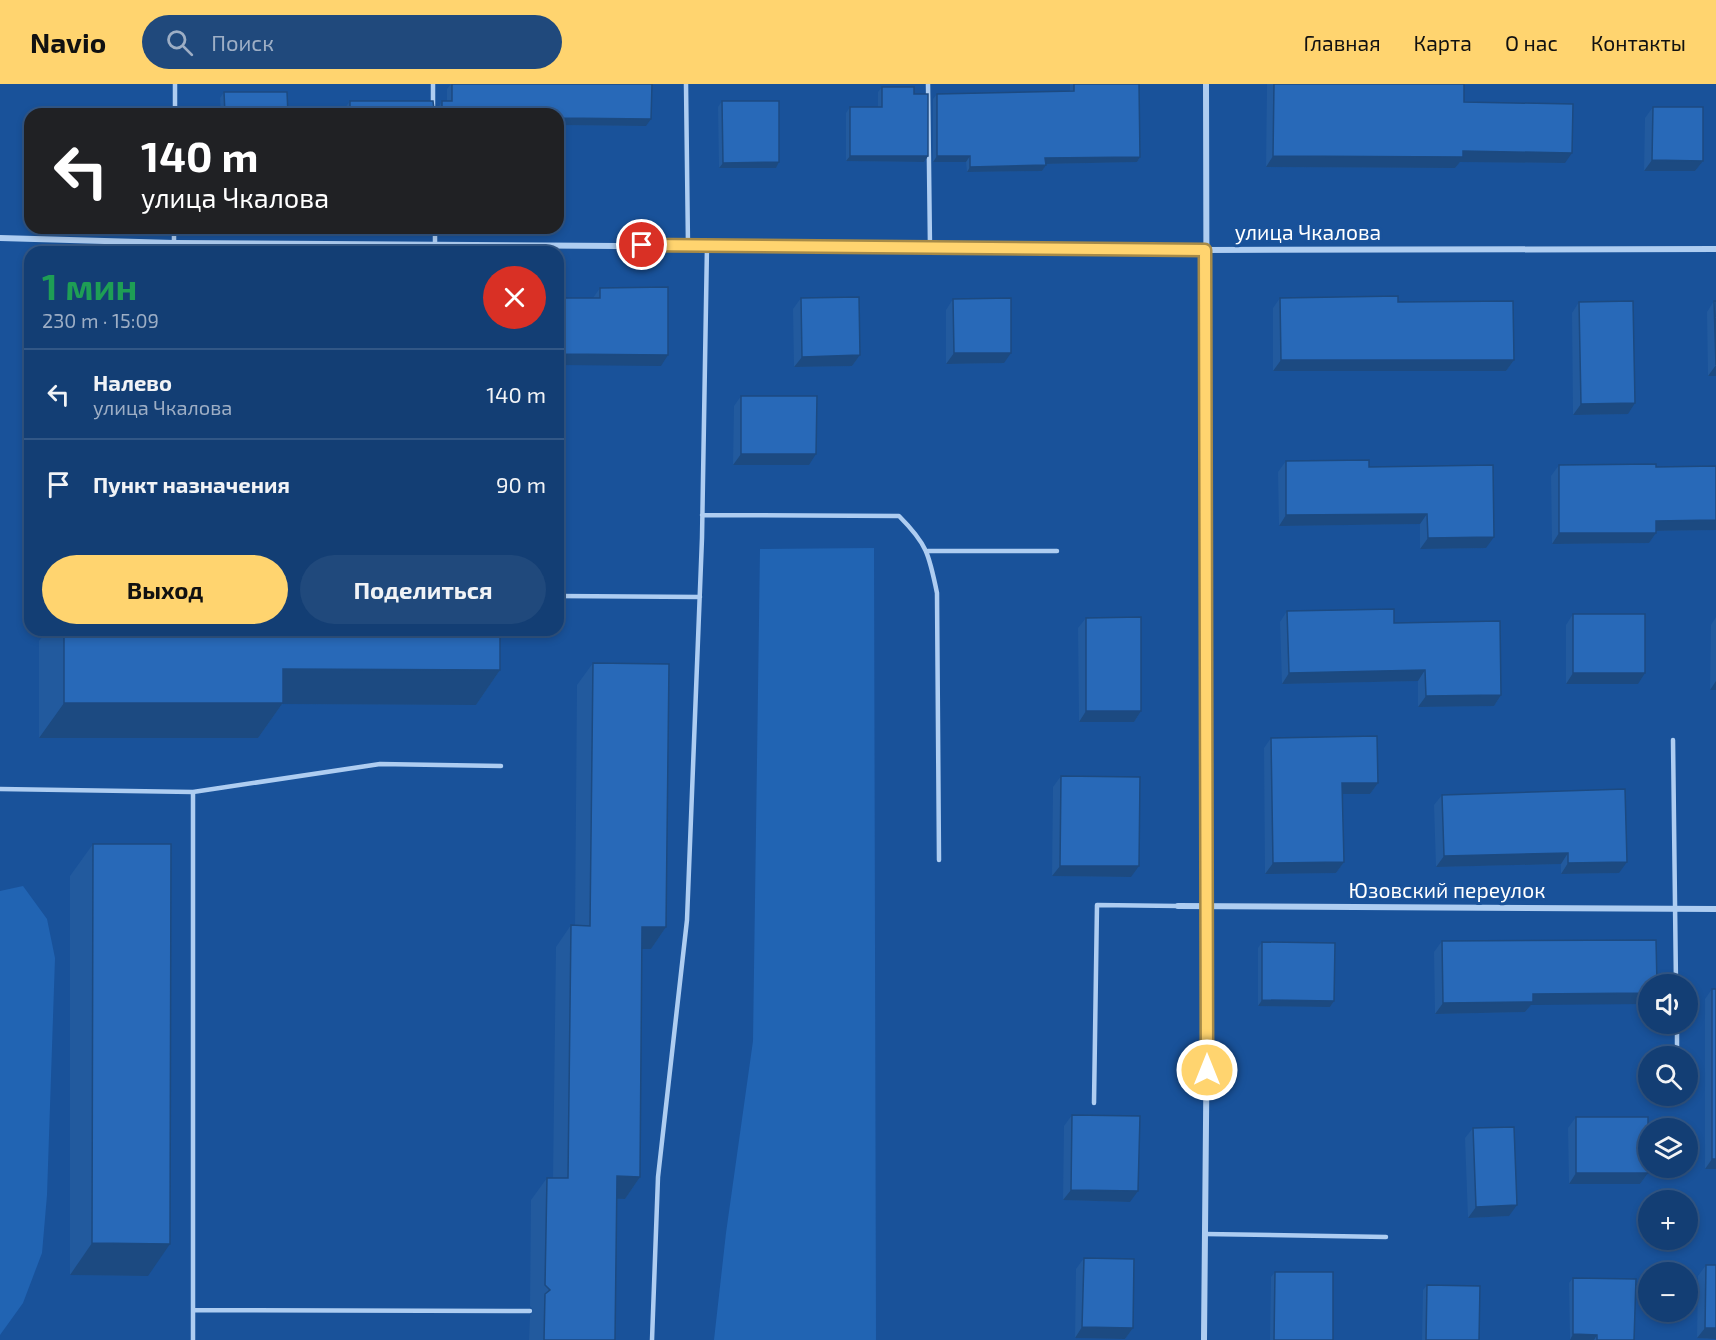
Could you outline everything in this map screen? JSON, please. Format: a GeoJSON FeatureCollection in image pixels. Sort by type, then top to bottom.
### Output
{"type":"FeatureCollection","features":[{"type":"Feature","properties":{"kind":"street"},"geometry":{"type":"LineString","coordinates":[[1204,1340],[1208,906],[1206,84]]}},
{"type":"Feature","properties":{"kind":"street","name":"улица Чкалова"},"geometry":{"type":"LineString","coordinates":[[0,238],[174,243],[1205,250],[1716,249]]}},
{"type":"Feature","properties":{"kind":"street","name":"Юзовский переулок"},"geometry":{"type":"LineString","coordinates":[[1178,906],[1716,909]]}},
{"type":"Feature","properties":{"kind":"lane"},"geometry":{"type":"LineString","coordinates":[[175,84],[175,108]]}},
{"type":"Feature","properties":{"kind":"lane"},"geometry":{"type":"LineString","coordinates":[[433,84],[433,108]]}},
{"type":"Feature","properties":{"kind":"lane"},"geometry":{"type":"LineString","coordinates":[[686,84],[688,246]]}},
{"type":"Feature","properties":{"kind":"lane"},"geometry":{"type":"LineString","coordinates":[[928,84],[930,247]]}},
{"type":"Feature","properties":{"kind":"lane"},"geometry":{"type":"LineString","coordinates":[[174,234],[174,243]]}},
{"type":"Feature","properties":{"kind":"lane"},"geometry":{"type":"LineString","coordinates":[[435,234],[435,243]]}},
{"type":"Feature","properties":{"kind":"lane"},"geometry":{"type":"LineString","coordinates":[[652,1340],[658,1177],[687,920],[700,597],[707,246]]}},
{"type":"Feature","properties":{"kind":"lane"},"geometry":{"type":"LineString","coordinates":[[702,515],[899,516],[917,533],[928,551],[937,593],[939,860]]}},
{"type":"Feature","properties":{"kind":"lane"},"geometry":{"type":"LineString","coordinates":[[928,551],[1057,551]]}},
{"type":"Feature","properties":{"kind":"lane"},"geometry":{"type":"LineString","coordinates":[[564,596],[700,597]]}},
{"type":"Feature","properties":{"kind":"lane"},"geometry":{"type":"LineString","coordinates":[[1673,740],[1676,974]]}},
{"type":"Feature","properties":{"kind":"lane"},"geometry":{"type":"LineString","coordinates":[[0,789],[193,792],[380,764],[501,766]]}},
{"type":"Feature","properties":{"kind":"lane"},"geometry":{"type":"LineString","coordinates":[[193,792],[193,1340]]}},
{"type":"Feature","properties":{"kind":"lane"},"geometry":{"type":"LineString","coordinates":[[1094,1103],[1097,905],[1178,906]]}},
{"type":"Feature","properties":{"kind":"lane"},"geometry":{"type":"LineString","coordinates":[[1205,1234],[1386,1237]]}},
{"type":"Feature","properties":{"kind":"lane"},"geometry":{"type":"LineString","coordinates":[[193,1310],[530,1311]]}},
{"type":"Feature","properties":{"kind":"shaded area"},"geometry":{"type":"Polygon","coordinates":[[[874,548],[876,1340],[714,1340],[726,1233],[753,1041],[760,549],[874,548]]]}},
{"type":"Feature","properties":{"kind":"shaded area"},"geometry":{"type":"Polygon","coordinates":[[[23,886],[47,919],[55,958],[47,1195],[42,1253],[23,1303],[0,1335],[0,891],[23,886]]]}},
{"type":"Feature","properties":{"kind":"building"},"geometry":{"type":"Polygon","coordinates":[[[452,84],[652,84],[651,119],[564,118],[564,108],[442,108],[442,101],[452,101],[452,84]]]}},
{"type":"Feature","properties":{"kind":"building"},"geometry":{"type":"Polygon","coordinates":[[[1074,84],[1139,84],[1140,157],[1045,158],[1046,165],[970,167],[970,156],[937,156],[937,94],[1074,91],[1074,84]]]}},
{"type":"Feature","properties":{"kind":"building"},"geometry":{"type":"Polygon","coordinates":[[[1274,84],[1464,84],[1464,102],[1573,104],[1572,153],[1463,151],[1463,157],[1273,156],[1274,84]]]}},
{"type":"Feature","properties":{"kind":"building"},"geometry":{"type":"Polygon","coordinates":[[[882,87],[914,87],[914,94],[928,94],[928,156],[850,156],[850,107],[882,107],[882,87]]]}},
{"type":"Feature","properties":{"kind":"building"},"geometry":{"type":"Polygon","coordinates":[[[224,92],[287,92],[288,108],[225,108],[224,92]]]}},
{"type":"Feature","properties":{"kind":"building"},"geometry":{"type":"Polygon","coordinates":[[[350,101],[433,101],[434,108],[350,108],[350,101]]]}},
{"type":"Feature","properties":{"kind":"building"},"geometry":{"type":"Polygon","coordinates":[[[722,101],[779,101],[779,162],[723,163],[722,101]]]}},
{"type":"Feature","properties":{"kind":"building"},"geometry":{"type":"Polygon","coordinates":[[[1653,107],[1703,107],[1703,161],[1652,160],[1653,107]]]}},
{"type":"Feature","properties":{"kind":"building"},"geometry":{"type":"Polygon","coordinates":[[[668,287],[668,355],[564,354],[564,298],[600,298],[600,288],[668,287]]]}},
{"type":"Feature","properties":{"kind":"building"},"geometry":{"type":"Polygon","coordinates":[[[1398,296],[1398,302],[1513,301],[1514,360],[1281,360],[1280,298],[1398,296]]]}},
{"type":"Feature","properties":{"kind":"building"},"geometry":{"type":"Polygon","coordinates":[[[859,297],[860,355],[802,357],[801,298],[859,297]]]}},
{"type":"Feature","properties":{"kind":"building"},"geometry":{"type":"Polygon","coordinates":[[[1011,298],[1011,353],[954,353],[953,299],[1011,298]]]}},
{"type":"Feature","properties":{"kind":"building"},"geometry":{"type":"Polygon","coordinates":[[[1633,301],[1635,403],[1581,404],[1579,302],[1633,301]]]}},
{"type":"Feature","properties":{"kind":"building"},"geometry":{"type":"Polygon","coordinates":[[[1714,301],[1716,301],[1716,365],[1714,301]]]}},
{"type":"Feature","properties":{"kind":"building"},"geometry":{"type":"Polygon","coordinates":[[[741,396],[817,396],[816,454],[741,454],[741,396]]]}},
{"type":"Feature","properties":{"kind":"building"},"geometry":{"type":"Polygon","coordinates":[[[1369,460],[1369,467],[1493,465],[1494,537],[1428,538],[1427,514],[1286,515],[1286,461],[1369,460]]]}},
{"type":"Feature","properties":{"kind":"building"},"geometry":{"type":"Polygon","coordinates":[[[1656,464],[1656,467],[1716,466],[1716,520],[1656,521],[1656,533],[1559,533],[1559,465],[1656,464]]]}},
{"type":"Feature","properties":{"kind":"building"},"geometry":{"type":"Polygon","coordinates":[[[1394,609],[1394,623],[1500,621],[1501,695],[1426,696],[1425,670],[1289,673],[1287,611],[1394,609]]]}},
{"type":"Feature","properties":{"kind":"building"},"geometry":{"type":"Polygon","coordinates":[[[1573,614],[1645,614],[1645,673],[1573,673],[1573,614]]]}},
{"type":"Feature","properties":{"kind":"building"},"geometry":{"type":"Polygon","coordinates":[[[1141,617],[1141,711],[1086,711],[1086,618],[1141,617]]]}},
{"type":"Feature","properties":{"kind":"building"},"geometry":{"type":"Polygon","coordinates":[[[64,636],[500,636],[500,670],[283,669],[283,703],[64,703],[64,636]]]}},
{"type":"Feature","properties":{"kind":"building"},"geometry":{"type":"Polygon","coordinates":[[[593,663],[669,664],[666,927],[642,927],[640,1177],[617,1176],[615,1340],[544,1340],[545,1294],[550,1290],[545,1285],[547,1178],[568,1178],[571,925],[590,926],[593,663]]]}},
{"type":"Feature","properties":{"kind":"building"},"geometry":{"type":"Polygon","coordinates":[[[1377,736],[1378,783],[1342,783],[1344,862],[1273,863],[1271,738],[1377,736]]]}},
{"type":"Feature","properties":{"kind":"building"},"geometry":{"type":"Polygon","coordinates":[[[1061,776],[1140,777],[1139,866],[1060,866],[1061,776]]]}},
{"type":"Feature","properties":{"kind":"building"},"geometry":{"type":"Polygon","coordinates":[[[1625,789],[1627,862],[1568,863],[1568,853],[1444,856],[1442,795],[1625,789]]]}},
{"type":"Feature","properties":{"kind":"building"},"geometry":{"type":"Polygon","coordinates":[[[93,844],[171,844],[170,1244],[92,1243],[93,844]]]}},
{"type":"Feature","properties":{"kind":"building"},"geometry":{"type":"Polygon","coordinates":[[[1656,940],[1657,974],[1638,974],[1638,993],[1533,994],[1533,1002],[1443,1003],[1442,941],[1656,940]]]}},
{"type":"Feature","properties":{"kind":"building"},"geometry":{"type":"Polygon","coordinates":[[[1262,942],[1335,943],[1334,1001],[1262,1000],[1262,942]]]}},
{"type":"Feature","properties":{"kind":"building"},"geometry":{"type":"Polygon","coordinates":[[[1712,989],[1716,989],[1716,1159],[1712,1159],[1712,989]]]}},
{"type":"Feature","properties":{"kind":"building"},"geometry":{"type":"Polygon","coordinates":[[[1072,1115],[1140,1116],[1138,1191],[1071,1190],[1072,1115]]]}},
{"type":"Feature","properties":{"kind":"building"},"geometry":{"type":"Polygon","coordinates":[[[1576,1117],[1648,1117],[1638,1118],[1638,1173],[1576,1173],[1576,1117]]]}},
{"type":"Feature","properties":{"kind":"building"},"geometry":{"type":"Polygon","coordinates":[[[1514,1127],[1517,1205],[1476,1207],[1473,1128],[1514,1127]]]}},
{"type":"Feature","properties":{"kind":"building"},"geometry":{"type":"Polygon","coordinates":[[[1084,1258],[1134,1259],[1133,1328],[1082,1327],[1084,1258]]]}},
{"type":"Feature","properties":{"kind":"building"},"geometry":{"type":"Polygon","coordinates":[[[1706,1265],[1716,1265],[1716,1328],[1705,1328],[1706,1265]]]}},
{"type":"Feature","properties":{"kind":"building"},"geometry":{"type":"Polygon","coordinates":[[[1275,1272],[1333,1272],[1333,1340],[1274,1340],[1275,1272]]]}},
{"type":"Feature","properties":{"kind":"building"},"geometry":{"type":"Polygon","coordinates":[[[1573,1278],[1636,1279],[1634,1340],[1597,1340],[1597,1335],[1573,1334],[1573,1278]]]}},
{"type":"Feature","properties":{"kind":"building"},"geometry":{"type":"Polygon","coordinates":[[[1427,1285],[1480,1286],[1479,1340],[1426,1340],[1427,1285]]]}},
{"type":"Feature","properties":{"kind":"route"},"geometry":{"type":"LineString","coordinates":[[642,245],[1205,250],[1207,1070]]}}]}
